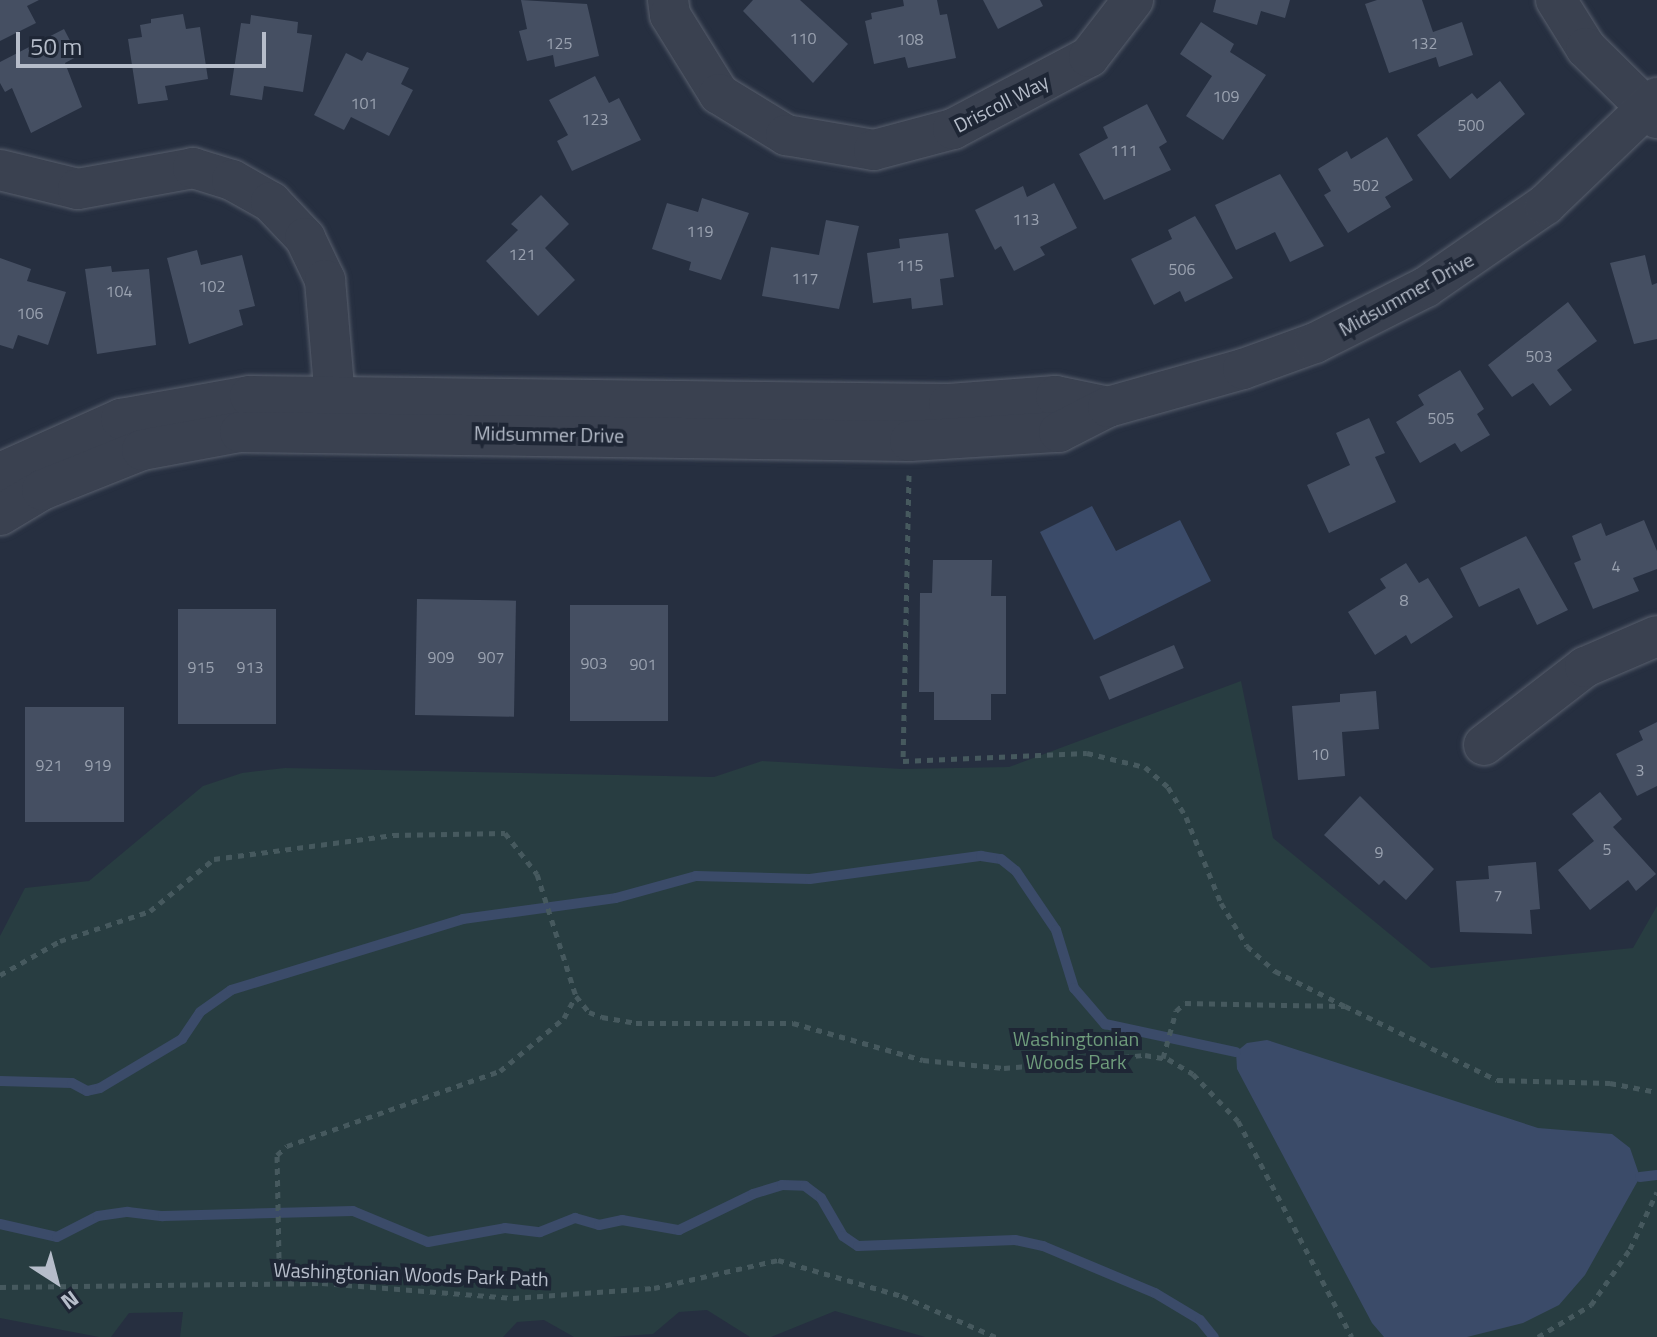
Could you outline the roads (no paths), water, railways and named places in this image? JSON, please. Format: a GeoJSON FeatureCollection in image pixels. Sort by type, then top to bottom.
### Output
{"type":"FeatureCollection","features":[{"type":"Feature","properties":{"kind":"street","name":"Driscoll Way"},"geometry":{"type":"LineString","coordinates":[[668,0],[670,15],[719,94],[786,135],[874,150],[953,129],[1089,57],[1133,0]]}},
{"type":"Feature","properties":{"kind":"street"},"geometry":{"type":"LineString","coordinates":[[1556,0],[1586,48],[1654,108]]}},
{"type":"Feature","properties":{"kind":"street","name":"Midsummer Drive"},"geometry":{"type":"LineString","coordinates":[[0,473],[79,434],[167,408],[250,396],[336,413],[910,441],[1059,432],[1108,407],[1243,369],[1315,343],[1426,287],[1545,205],[1654,108]]}},
{"type":"Feature","properties":{"kind":"street"},"geometry":{"type":"LineString","coordinates":[[0,170],[78,189],[193,168],[232,180],[271,202],[305,238],[325,280],[336,413]]}},
{"type":"Feature","properties":{"kind":"street","name":"Midsummer Drive"},"geometry":{"type":"LineString","coordinates":[[0,515],[93,467],[189,438],[336,413],[922,404],[1056,396],[1108,407]]}},
{"type":"Feature","properties":{"kind":"street"},"geometry":{"type":"LineString","coordinates":[[1484,745],[1585,667],[1657,636]]}},
{"type":"Feature","properties":{"kind":"water"},"geometry":{"type":"Polygon","coordinates":[[[1092,506],[1116,551],[1180,520],[1211,581],[1094,640],[1040,532],[1092,506]]]}},
{"type":"Feature","properties":{"kind":"water"},"geometry":{"type":"Polygon","coordinates":[[[1267,1040],[1538,1128],[1612,1134],[1630,1148],[1640,1177],[1585,1275],[1559,1305],[1523,1323],[1467,1337],[1384,1337],[1372,1323],[1237,1069],[1236,1052],[1247,1043],[1267,1040]]]}},
{"type":"Feature","properties":{"kind":"waterway"},"geometry":{"type":"LineString","coordinates":[[0,1081],[72,1083],[87,1091],[100,1088],[182,1039],[200,1012],[231,990],[463,919],[616,898],[696,876],[810,879],[981,856],[1001,859],[1016,871],[1056,930],[1074,988],[1105,1024],[1236,1052]]}},
{"type":"Feature","properties":{"kind":"waterway"},"geometry":{"type":"LineString","coordinates":[[1640,1177],[1657,1175]]}},
{"type":"Feature","properties":{"kind":"waterway"},"geometry":{"type":"LineString","coordinates":[[0,1224],[57,1237],[98,1216],[128,1212],[163,1216],[353,1211],[428,1242],[505,1228],[540,1232],[575,1218],[599,1225],[622,1220],[679,1230],[753,1194],[782,1185],[805,1186],[821,1198],[843,1236],[858,1246],[1015,1240],[1043,1246],[1155,1293],[1200,1320],[1214,1337]]}},
{"type":"Feature","properties":{"kind":"park label","name":"Washingtonian Woods Park"},"geometry":{"type":"Point","coordinates":[1076,1050]}}]}
